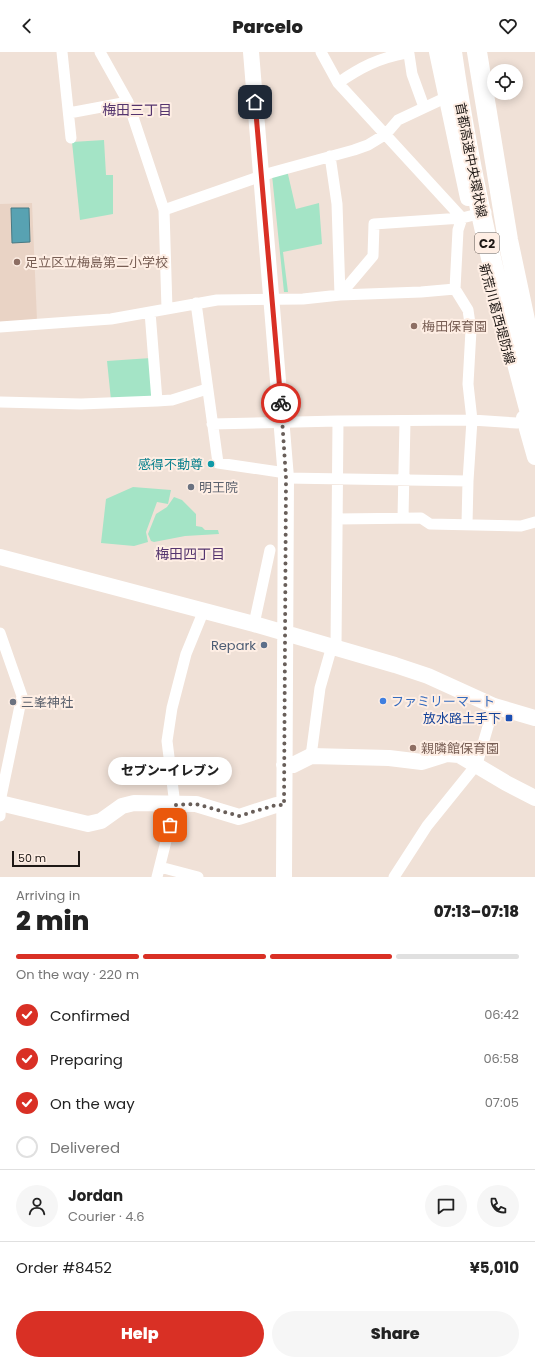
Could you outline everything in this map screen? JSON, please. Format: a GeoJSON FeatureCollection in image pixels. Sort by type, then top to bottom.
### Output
{"type":"FeatureCollection","features":[{"type":"Feature","properties":{"kind":"highway","name":"首都高速中央環状線"},"geometry":{"type":"LineString","coordinates":[[478,52],[508,240],[535,367]]}},
{"type":"Feature","properties":{"kind":"highway","name":"首都高速中央環状線"},"geometry":{"type":"LineString","coordinates":[[454,54],[474,182],[487,246],[530,426]]}},
{"type":"Feature","properties":{"kind":"highway"},"geometry":{"type":"LineString","coordinates":[[454,54],[490,173],[508,240]]}},
{"type":"Feature","properties":{"kind":"main road"},"geometry":{"type":"LineString","coordinates":[[251,52],[260,176],[272,299],[286,475],[284,877]]}},
{"type":"Feature","properties":{"kind":"main road","name":"新荒川葛西堤防線"},"geometry":{"type":"LineString","coordinates":[[454,54],[447,97],[467,217],[530,426],[535,457]]}},
{"type":"Feature","properties":{"kind":"main road","name":"新荒川葛西堤防線"},"geometry":{"type":"LineString","coordinates":[[454,54],[470,112],[490,211],[535,393]]}},
{"type":"Feature","properties":{"kind":"main road"},"geometry":{"type":"LineString","coordinates":[[0,557],[204,610],[334,647],[428,676],[494,706],[535,718]]}},
{"type":"Feature","properties":{"kind":"main road"},"geometry":{"type":"LineString","coordinates":[[284,765],[293,765],[311,756],[389,758],[422,762],[447,754],[459,755],[477,764],[506,783],[535,798]]}},
{"type":"Feature","properties":{"kind":"main road"},"geometry":{"type":"LineString","coordinates":[[0,807],[88,824],[101,821],[122,806],[134,803],[175,805],[196,804],[239,816],[276,805],[284,805]]}},
{"type":"Feature","properties":{"kind":"street"},"geometry":{"type":"LineString","coordinates":[[62,52],[71,138]]}},
{"type":"Feature","properties":{"kind":"street"},"geometry":{"type":"LineString","coordinates":[[100,52],[128,102],[164,210],[167,309]]}},
{"type":"Feature","properties":{"kind":"street"},"geometry":{"type":"LineString","coordinates":[[321,52],[338,83],[467,217]]}},
{"type":"Feature","properties":{"kind":"street"},"geometry":{"type":"LineString","coordinates":[[338,83],[352,73],[382,58],[406,53],[408,54],[412,74],[424,107]]}},
{"type":"Feature","properties":{"kind":"street"},"geometry":{"type":"LineString","coordinates":[[164,210],[260,176],[368,145],[386,134],[398,120],[447,97]]}},
{"type":"Feature","properties":{"kind":"street"},"geometry":{"type":"LineString","coordinates":[[69,113],[128,102]]}},
{"type":"Feature","properties":{"kind":"street"},"geometry":{"type":"LineString","coordinates":[[330,156],[337,204],[340,295]]}},
{"type":"Feature","properties":{"kind":"street"},"geometry":{"type":"LineString","coordinates":[[340,295],[373,256],[374,224],[467,217],[490,211]]}},
{"type":"Feature","properties":{"kind":"street"},"geometry":{"type":"LineString","coordinates":[[467,217],[458,230],[455,289],[468,310],[471,330],[468,384],[472,420],[467,524]]}},
{"type":"Feature","properties":{"kind":"street"},"geometry":{"type":"LineString","coordinates":[[0,328],[111,319],[196,303],[303,299],[340,295],[421,292],[455,289]]}},
{"type":"Feature","properties":{"kind":"street"},"geometry":{"type":"LineString","coordinates":[[196,303],[218,463],[286,475],[338,480],[468,481]]}},
{"type":"Feature","properties":{"kind":"street"},"geometry":{"type":"LineString","coordinates":[[150,312],[157,401]]}},
{"type":"Feature","properties":{"kind":"street"},"geometry":{"type":"LineString","coordinates":[[0,402],[81,404],[157,401],[172,400],[207,389]]}},
{"type":"Feature","properties":{"kind":"street"},"geometry":{"type":"LineString","coordinates":[[212,424],[472,420],[517,423],[530,426]]}},
{"type":"Feature","properties":{"kind":"street"},"geometry":{"type":"LineString","coordinates":[[311,756],[320,688],[334,647],[338,421]]}},
{"type":"Feature","properties":{"kind":"street"},"geometry":{"type":"LineString","coordinates":[[403,518],[405,480],[405,421]]}},
{"type":"Feature","properties":{"kind":"street"},"geometry":{"type":"LineString","coordinates":[[337,519],[422,518],[430,524],[521,526],[535,522]]}},
{"type":"Feature","properties":{"kind":"street"},"geometry":{"type":"LineString","coordinates":[[254,624],[270,550]]}},
{"type":"Feature","properties":{"kind":"street"},"geometry":{"type":"LineString","coordinates":[[198,877],[159,872],[175,805],[168,741],[170,722],[186,654],[204,610]]}},
{"type":"Feature","properties":{"kind":"street"},"geometry":{"type":"LineString","coordinates":[[0,634],[22,696],[0,807]]}},
{"type":"Feature","properties":{"kind":"street"},"geometry":{"type":"LineString","coordinates":[[394,877],[427,826],[477,764],[494,706]]}},
{"type":"Feature","properties":{"kind":"shaded area","name":"足立区立梅島第二小学校"},"geometry":{"type":"Polygon","coordinates":[[[32,203],[37,320],[0,322],[0,204],[32,203]]]}},
{"type":"Feature","properties":{"kind":"green space"},"geometry":{"type":"Polygon","coordinates":[[[104,140],[106,175],[113,175],[113,214],[80,220],[72,142],[104,140]]]}},
{"type":"Feature","properties":{"kind":"green space"},"geometry":{"type":"Polygon","coordinates":[[[287,170],[296,209],[319,203],[322,244],[283,252],[288,292],[284,292],[272,175],[287,170]]]}},
{"type":"Feature","properties":{"kind":"green space"},"geometry":{"type":"Polygon","coordinates":[[[151,358],[153,398],[111,400],[107,361],[151,358]]]}},
{"type":"Feature","properties":{"kind":"green space"},"geometry":{"type":"Polygon","coordinates":[[[133,487],[171,490],[168,504],[157,502],[146,532],[148,542],[134,546],[101,543],[106,499],[133,487]]]}},
{"type":"Feature","properties":{"kind":"green space"},"geometry":{"type":"Polygon","coordinates":[[[174,497],[182,500],[196,514],[196,526],[202,527],[205,530],[218,530],[219,534],[185,536],[154,542],[151,541],[148,534],[156,514],[167,507],[174,497]]]}},
{"type":"Feature","properties":{"kind":"water"},"geometry":{"type":"Polygon","coordinates":[[[11,208],[29,208],[30,242],[12,243],[11,208]]]}},
{"type":"Feature","properties":{"kind":"way so far"},"geometry":{"type":"LineString","coordinates":[[170,825],[175,805],[196,804],[234,816],[252,814],[276,805],[284,805],[286,478],[281,403]]}},
{"type":"Feature","properties":{"kind":"place","name":"足立区立梅島第二小学校"},"geometry":{"type":"Point","coordinates":[17,262]}},
{"type":"Feature","properties":{"kind":"place","name":"梅田保育園"},"geometry":{"type":"Point","coordinates":[414,326]}},
{"type":"Feature","properties":{"kind":"place","name":"感得不動尊"},"geometry":{"type":"Point","coordinates":[211,464]}},
{"type":"Feature","properties":{"kind":"place","name":"明王院"},"geometry":{"type":"Point","coordinates":[191,487]}},
{"type":"Feature","properties":{"kind":"place","name":"Repark"},"geometry":{"type":"Point","coordinates":[264,645]}},
{"type":"Feature","properties":{"kind":"place","name":"ファミリーマート"},"geometry":{"type":"Point","coordinates":[383,701]}},
{"type":"Feature","properties":{"kind":"place","name":"三峯神社"},"geometry":{"type":"Point","coordinates":[13,702]}},
{"type":"Feature","properties":{"kind":"place","name":"放水路土手下"},"geometry":{"type":"Point","coordinates":[509,718]}},
{"type":"Feature","properties":{"kind":"place","name":"親隣館保育園"},"geometry":{"type":"Point","coordinates":[413,748]}},
{"type":"Feature","properties":{"kind":"place","name":"セブン-イレブン"},"geometry":{"type":"Point","coordinates":[170,825]}},
{"type":"Feature","properties":{"kind":"district","name":"梅田三丁目"},"geometry":{"type":"Point","coordinates":[137,110]}},
{"type":"Feature","properties":{"kind":"district","name":"梅田四丁目"},"geometry":{"type":"Point","coordinates":[190,554]}},
{"type":"Feature","properties":{"kind":"route"},"geometry":{"type":"LineString","coordinates":[[255,102],[260,176],[281,403]]}}]}
